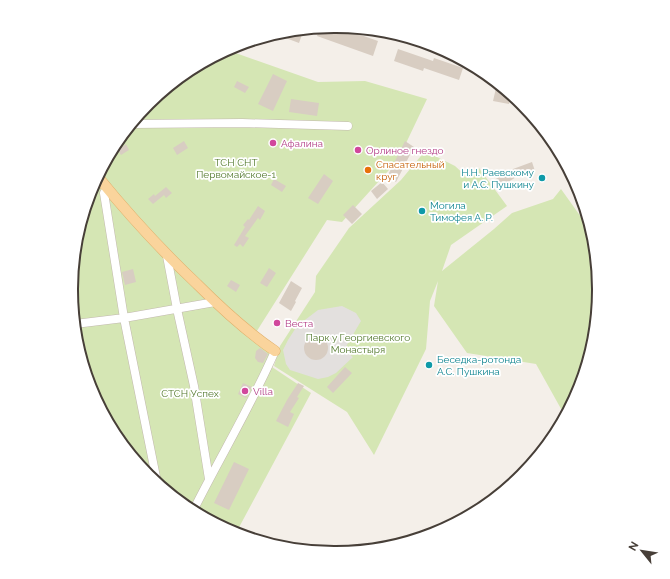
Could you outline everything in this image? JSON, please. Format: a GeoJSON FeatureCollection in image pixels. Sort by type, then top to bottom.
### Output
{"type":"FeatureCollection","features":[{"type":"Feature","properties":{"kind":"main road"},"geometry":{"type":"LineString","coordinates":[[102,182],[125,211],[214,302],[255,337],[275,351]]}},
{"type":"Feature","properties":{"kind":"street"},"geometry":{"type":"LineString","coordinates":[[139,124],[242,123],[348,126]]}},
{"type":"Feature","properties":{"kind":"street"},"geometry":{"type":"LineString","coordinates":[[107,188],[104,193],[124,318],[153,470]]}},
{"type":"Feature","properties":{"kind":"street"},"geometry":{"type":"LineString","coordinates":[[168,256],[177,309],[194,386],[209,478]]}},
{"type":"Feature","properties":{"kind":"street"},"geometry":{"type":"LineString","coordinates":[[81,323],[124,318],[214,302]]}},
{"type":"Feature","properties":{"kind":"street"},"geometry":{"type":"LineString","coordinates":[[196,505],[209,478],[258,390],[275,351]]}},
{"type":"Feature","properties":{"kind":"green space","name":"ТСН СНТ Первомайское-1"},"geometry":{"type":"Polygon","coordinates":[[[236,53],[318,82],[365,81],[427,99],[398,160],[342,222],[327,220],[255,334],[215,300],[104,179],[122,147],[142,120],[154,108],[192,76],[222,59],[236,53]]]}},
{"type":"Feature","properties":{"kind":"green space","name":"Парк у Георгиевского Монастыря"},"geometry":{"type":"Polygon","coordinates":[[[425,151],[455,166],[468,178],[479,168],[507,206],[451,245],[442,271],[512,213],[553,199],[561,189],[581,217],[587,239],[591,273],[591,306],[587,340],[583,356],[572,388],[561,410],[536,364],[467,353],[434,306],[438,281],[430,301],[426,349],[374,455],[347,412],[274,366],[280,346],[315,292],[316,276],[349,228],[401,180],[425,151]]]}},
{"type":"Feature","properties":{"kind":"green space","name":"СТСН Успех"},"geometry":{"type":"Polygon","coordinates":[[[103,180],[159,244],[273,351],[272,367],[311,393],[239,527],[222,520],[192,503],[166,482],[142,459],[122,432],[105,403],[92,372],[83,340],[78,290],[83,239],[92,207],[103,180]]]}},
{"type":"Feature","properties":{"kind":"shaded area"},"geometry":{"type":"Polygon","coordinates":[[[342,306],[356,313],[361,321],[344,350],[353,357],[336,373],[328,377],[318,379],[290,370],[286,364],[283,350],[297,326],[318,310],[342,306]]]}},
{"type":"Feature","properties":{"kind":"building"},"geometry":{"type":"Polygon","coordinates":[[[335,33],[359,34],[378,41],[373,56],[317,36],[318,34],[335,33]]]}},
{"type":"Feature","properties":{"kind":"building"},"geometry":{"type":"Polygon","coordinates":[[[302,35],[299,43],[285,38],[302,35]]]}},
{"type":"Feature","properties":{"kind":"building"},"geometry":{"type":"Polygon","coordinates":[[[398,49],[433,61],[434,58],[463,68],[459,80],[424,68],[423,71],[394,61],[398,49]]]}},
{"type":"Feature","properties":{"kind":"building"},"geometry":{"type":"Polygon","coordinates":[[[273,74],[287,81],[273,111],[258,104],[273,74]]]}},
{"type":"Feature","properties":{"kind":"building"},"geometry":{"type":"Polygon","coordinates":[[[237,81],[249,87],[245,93],[234,87],[237,81]]]}},
{"type":"Feature","properties":{"kind":"building"},"geometry":{"type":"Polygon","coordinates":[[[496,90],[509,102],[509,104],[493,101],[496,90]]]}},
{"type":"Feature","properties":{"kind":"building"},"geometry":{"type":"Polygon","coordinates":[[[291,99],[319,103],[317,116],[289,112],[291,99]]]}},
{"type":"Feature","properties":{"kind":"building"},"geometry":{"type":"Polygon","coordinates":[[[184,141],[188,148],[177,155],[173,148],[184,141]]]}},
{"type":"Feature","properties":{"kind":"building"},"geometry":{"type":"Polygon","coordinates":[[[405,141],[414,147],[396,182],[387,177],[405,141]]]}},
{"type":"Feature","properties":{"kind":"building"},"geometry":{"type":"Polygon","coordinates":[[[126,144],[129,150],[121,155],[119,152],[126,144]]]}},
{"type":"Feature","properties":{"kind":"building"},"geometry":{"type":"Polygon","coordinates":[[[532,162],[535,171],[518,176],[498,188],[494,180],[513,169],[532,162]]]}},
{"type":"Feature","properties":{"kind":"building"},"geometry":{"type":"Polygon","coordinates":[[[324,174],[333,181],[318,204],[308,198],[324,174]]]}},
{"type":"Feature","properties":{"kind":"building"},"geometry":{"type":"Polygon","coordinates":[[[274,179],[286,186],[282,192],[271,185],[274,179]]]}},
{"type":"Feature","properties":{"kind":"building"},"geometry":{"type":"Polygon","coordinates":[[[382,182],[388,189],[377,199],[371,191],[382,182]]]}},
{"type":"Feature","properties":{"kind":"building"},"geometry":{"type":"Polygon","coordinates":[[[166,187],[172,193],[166,198],[164,195],[153,204],[148,199],[154,194],[155,196],[166,187]]]}},
{"type":"Feature","properties":{"kind":"building"},"geometry":{"type":"Polygon","coordinates":[[[353,205],[362,214],[352,224],[343,215],[353,205]]]}},
{"type":"Feature","properties":{"kind":"building"},"geometry":{"type":"Polygon","coordinates":[[[258,206],[265,211],[260,220],[258,218],[245,236],[249,238],[243,247],[240,244],[237,247],[234,245],[245,227],[243,225],[248,219],[249,220],[258,206]]]}},
{"type":"Feature","properties":{"kind":"building"},"geometry":{"type":"Polygon","coordinates":[[[269,268],[276,273],[267,287],[260,283],[269,268]]]}},
{"type":"Feature","properties":{"kind":"building"},"geometry":{"type":"Polygon","coordinates":[[[133,269],[136,282],[125,285],[122,272],[133,269]]]}},
{"type":"Feature","properties":{"kind":"building"},"geometry":{"type":"Polygon","coordinates":[[[231,280],[240,285],[236,292],[227,286],[231,280]]]}},
{"type":"Feature","properties":{"kind":"building"},"geometry":{"type":"Polygon","coordinates":[[[291,281],[302,288],[291,311],[279,303],[291,281]]]}},
{"type":"Feature","properties":{"kind":"building"},"geometry":{"type":"Polygon","coordinates":[[[316,336],[324,340],[328,348],[324,356],[316,360],[308,356],[304,348],[308,340],[316,336]]]}},
{"type":"Feature","properties":{"kind":"building"},"geometry":{"type":"Polygon","coordinates":[[[260,348],[268,354],[263,363],[258,362],[255,358],[256,351],[260,348]]]}},
{"type":"Feature","properties":{"kind":"building"},"geometry":{"type":"Polygon","coordinates":[[[345,367],[352,373],[333,393],[327,387],[345,367]]]}},
{"type":"Feature","properties":{"kind":"building","name":"Villa"},"geometry":{"type":"Polygon","coordinates":[[[243,383],[252,387],[246,398],[238,394],[243,383]]]}},
{"type":"Feature","properties":{"kind":"building"},"geometry":{"type":"Polygon","coordinates":[[[298,383],[304,386],[297,397],[299,398],[290,412],[294,414],[288,427],[276,421],[298,383]]]}},
{"type":"Feature","properties":{"kind":"building"},"geometry":{"type":"Polygon","coordinates":[[[234,462],[249,469],[229,510],[214,503],[234,462]]]}},
{"type":"Feature","properties":{"kind":"place","name":"Афалина"},"geometry":{"type":"Point","coordinates":[273,143]}},
{"type":"Feature","properties":{"kind":"place","name":"Орлиное гнездо"},"geometry":{"type":"Point","coordinates":[358,150]}},
{"type":"Feature","properties":{"kind":"place","name":"Спасательный круг"},"geometry":{"type":"Point","coordinates":[368,170]}},
{"type":"Feature","properties":{"kind":"place","name":"Н.Н. Раевскому и А.С. Пушкину"},"geometry":{"type":"Point","coordinates":[542,178]}},
{"type":"Feature","properties":{"kind":"place","name":"Могила Тимофея А. Р."},"geometry":{"type":"Point","coordinates":[422,211]}},
{"type":"Feature","properties":{"kind":"place","name":"Веста"},"geometry":{"type":"Point","coordinates":[277,323]}},
{"type":"Feature","properties":{"kind":"place","name":"Беседка-ротонда А.С. Пушкина"},"geometry":{"type":"Point","coordinates":[429,365]}},
{"type":"Feature","properties":{"kind":"place","name":"Villa"},"geometry":{"type":"Point","coordinates":[245,391]}}]}
